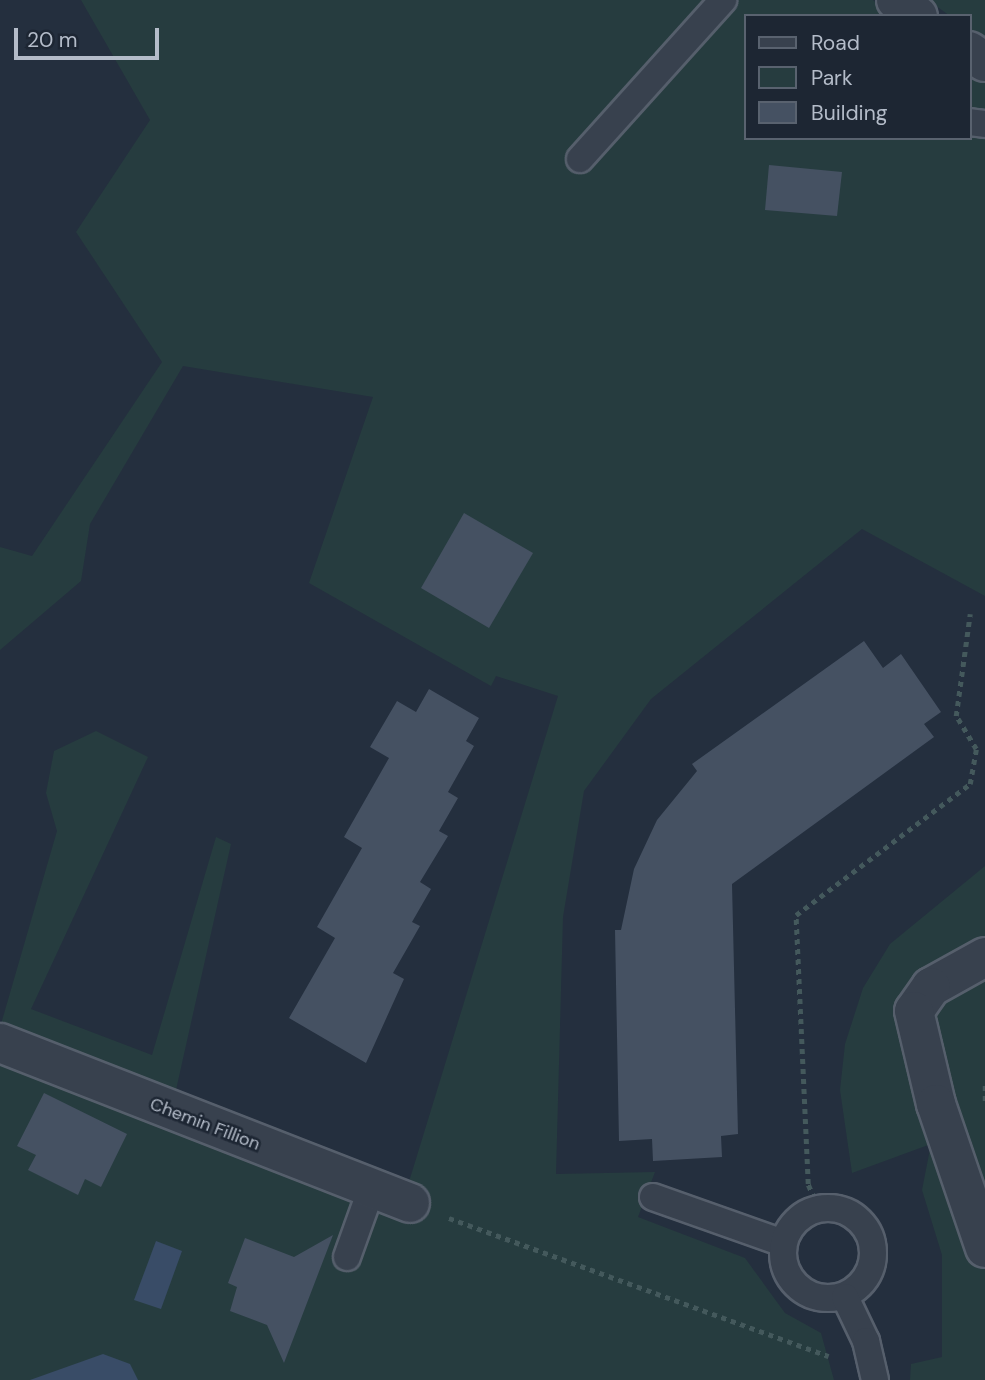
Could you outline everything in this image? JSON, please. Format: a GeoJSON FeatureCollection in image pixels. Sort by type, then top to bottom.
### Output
{"type":"FeatureCollection","features":[{"type":"Feature","properties":{"kind":"street"},"geometry":{"type":"LineString","coordinates":[[896,0],[915,14]]}},
{"type":"Feature","properties":{"kind":"street"},"geometry":{"type":"LineString","coordinates":[[985,957],[931,987],[914,1012],[936,1104],[985,1248]]}},
{"type":"Feature","properties":{"kind":"street","name":"Chemin Fillion"},"geometry":{"type":"LineString","coordinates":[[0,1043],[410,1203]]}},
{"type":"Feature","properties":{"kind":"lane"},"geometry":{"type":"LineString","coordinates":[[580,159],[723,0]]}},
{"type":"Feature","properties":{"kind":"lane"},"geometry":{"type":"LineString","coordinates":[[347,1257],[372,1187]]}},
{"type":"Feature","properties":{"kind":"lane"},"geometry":{"type":"LineString","coordinates":[[653,1197],[783,1243]]}},
{"type":"Feature","properties":{"kind":"lane"},"geometry":{"type":"LineString","coordinates":[[818,1208],[845,1209],[867,1227],[875,1253],[867,1280],[845,1297],[821,1300],[800,1290],[786,1272],[783,1243],[793,1223],[818,1208]]}},
{"type":"Feature","properties":{"kind":"lane"},"geometry":{"type":"LineString","coordinates":[[845,1297],[875,1376]]}},
{"type":"Feature","properties":{"kind":"path"},"geometry":{"type":"LineString","coordinates":[[818,1208],[808,1184],[796,915],[970,784],[976,749],[956,716],[970,614]]}},
{"type":"Feature","properties":{"kind":"path"},"geometry":{"type":"LineString","coordinates":[[985,1084],[985,1104]]}},
{"type":"Feature","properties":{"kind":"path"},"geometry":{"type":"LineString","coordinates":[[410,1203],[875,1376]]}},
{"type":"Feature","properties":{"kind":"green space"},"geometry":{"type":"Polygon","coordinates":[[[81,0],[873,0],[889,14],[744,14],[744,140],[971,140],[971,72],[985,81],[985,596],[862,529],[651,699],[584,791],[563,917],[556,1174],[655,1172],[638,1217],[745,1258],[785,1313],[821,1333],[834,1380],[0,1380],[0,1064],[400,1211],[558,696],[496,676],[491,686],[309,583],[373,397],[183,366],[90,524],[81,581],[0,650],[0,547],[32,556],[162,362],[76,232],[150,120],[81,0]]]}},
{"type":"Feature","properties":{"kind":"green space"},"geometry":{"type":"Polygon","coordinates":[[[928,0],[985,0],[985,39],[971,30],[971,14],[947,14],[928,0]]]}},
{"type":"Feature","properties":{"kind":"green space"},"geometry":{"type":"Polygon","coordinates":[[[96,731],[148,757],[31,1009],[152,1055],[216,837],[231,844],[176,1090],[1,1024],[57,831],[46,793],[54,751],[96,731]]]}},
{"type":"Feature","properties":{"kind":"green space"},"geometry":{"type":"Polygon","coordinates":[[[985,866],[985,1380],[910,1380],[911,1364],[942,1357],[942,1255],[922,1190],[931,1144],[852,1173],[840,1090],[845,1044],[863,988],[890,944],[985,866]]]}},
{"type":"Feature","properties":{"kind":"water"},"geometry":{"type":"Polygon","coordinates":[[[156,1241],[182,1251],[161,1309],[134,1300],[156,1241]]]}},
{"type":"Feature","properties":{"kind":"water"},"geometry":{"type":"Polygon","coordinates":[[[103,1354],[130,1364],[138,1380],[30,1380],[103,1354]]]}},
{"type":"Feature","properties":{"kind":"building"},"geometry":{"type":"Polygon","coordinates":[[[769,165],[842,172],[837,216],[765,210],[769,165]]]}},
{"type":"Feature","properties":{"kind":"building"},"geometry":{"type":"Polygon","coordinates":[[[464,513],[533,553],[489,628],[421,588],[464,513]]]}},
{"type":"Feature","properties":{"kind":"building"},"geometry":{"type":"Polygon","coordinates":[[[864,641],[883,668],[901,654],[941,712],[924,724],[934,737],[732,884],[738,1134],[721,1136],[722,1157],[653,1161],[652,1139],[619,1141],[615,930],[621,930],[634,869],[657,820],[697,771],[692,764],[864,641]]]}},
{"type":"Feature","properties":{"kind":"building"},"geometry":{"type":"Polygon","coordinates":[[[429,689],[479,718],[466,741],[474,746],[448,792],[458,798],[439,831],[448,836],[420,882],[431,889],[412,922],[420,926],[393,973],[404,979],[366,1063],[289,1018],[335,938],[317,927],[362,848],[344,837],[389,758],[370,747],[397,701],[416,712],[429,689]]]}},
{"type":"Feature","properties":{"kind":"building"},"geometry":{"type":"Polygon","coordinates":[[[44,1093],[127,1134],[101,1187],[85,1179],[78,1195],[28,1170],[36,1155],[17,1146],[44,1093]]]}},
{"type":"Feature","properties":{"kind":"building"},"geometry":{"type":"Polygon","coordinates":[[[333,1235],[284,1363],[267,1325],[230,1311],[237,1287],[228,1283],[245,1238],[294,1257],[333,1235]]]}}]}
